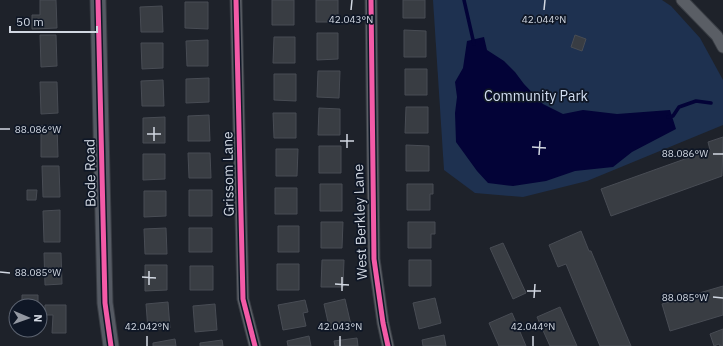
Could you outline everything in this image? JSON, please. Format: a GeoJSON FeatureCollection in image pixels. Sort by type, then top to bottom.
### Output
{"type":"FeatureCollection","features":[{"type":"Feature","properties":{"kind":"street","name":"Bode Road"},"geometry":{"type":"LineString","coordinates":[[98,0],[105,303],[111,346]]}},
{"type":"Feature","properties":{"kind":"street","name":"Grissom Lane"},"geometry":{"type":"LineString","coordinates":[[236,0],[243,299],[254,346]]}},
{"type":"Feature","properties":{"kind":"street","name":"West Berkley Lane"},"geometry":{"type":"LineString","coordinates":[[371,0],[374,259],[383,323],[388,346]]}},
{"type":"Feature","properties":{"kind":"street"},"geometry":{"type":"LineString","coordinates":[[682,0],[717,36],[723,47]]}},
{"type":"Feature","properties":{"kind":"green space","name":"Community Park"},"geometry":{"type":"Polygon","coordinates":[[[433,0],[662,0],[671,6],[700,38],[723,80],[723,125],[587,181],[523,197],[475,193],[444,170],[433,0]]]}},
{"type":"Feature","properties":{"kind":"shaded area"},"geometry":{"type":"Polygon","coordinates":[[[484,37],[487,50],[504,61],[543,104],[563,114],[583,110],[617,114],[670,110],[676,129],[632,152],[613,167],[575,171],[546,181],[513,186],[488,183],[477,171],[456,142],[455,113],[457,97],[455,82],[463,68],[467,41],[484,37]]]}},
{"type":"Feature","properties":{"kind":"building"},"geometry":{"type":"Polygon","coordinates":[[[40,0],[56,0],[57,28],[32,29],[32,15],[40,15],[40,0]]]}},
{"type":"Feature","properties":{"kind":"building"},"geometry":{"type":"Polygon","coordinates":[[[272,0],[294,0],[294,25],[272,25],[272,0]]]}},
{"type":"Feature","properties":{"kind":"building"},"geometry":{"type":"Polygon","coordinates":[[[316,0],[338,0],[338,22],[316,22],[316,0]]]}},
{"type":"Feature","properties":{"kind":"building"},"geometry":{"type":"Polygon","coordinates":[[[403,0],[425,0],[425,18],[403,18],[403,0]]]}},
{"type":"Feature","properties":{"kind":"building"},"geometry":{"type":"Polygon","coordinates":[[[185,2],[208,2],[208,29],[185,28],[185,2]]]}},
{"type":"Feature","properties":{"kind":"building"},"geometry":{"type":"Polygon","coordinates":[[[162,6],[163,32],[141,32],[140,7],[162,6]]]}},
{"type":"Feature","properties":{"kind":"building"},"geometry":{"type":"Polygon","coordinates":[[[404,30],[426,31],[426,57],[404,57],[404,30]]]}},
{"type":"Feature","properties":{"kind":"building"},"geometry":{"type":"Polygon","coordinates":[[[317,33],[338,33],[338,59],[317,60],[317,33]]]}},
{"type":"Feature","properties":{"kind":"building"},"geometry":{"type":"Polygon","coordinates":[[[40,35],[56,35],[57,66],[41,67],[40,35]]]}},
{"type":"Feature","properties":{"kind":"building"},"geometry":{"type":"Polygon","coordinates":[[[575,35],[586,39],[582,51],[571,47],[575,35]]]}},
{"type":"Feature","properties":{"kind":"building"},"geometry":{"type":"Polygon","coordinates":[[[274,37],[295,37],[295,63],[273,63],[274,37]]]}},
{"type":"Feature","properties":{"kind":"building"},"geometry":{"type":"Polygon","coordinates":[[[208,40],[208,66],[187,66],[186,41],[208,40]]]}},
{"type":"Feature","properties":{"kind":"building"},"geometry":{"type":"Polygon","coordinates":[[[141,43],[163,43],[163,68],[142,69],[141,43]]]}},
{"type":"Feature","properties":{"kind":"building"},"geometry":{"type":"Polygon","coordinates":[[[405,69],[427,69],[427,95],[405,95],[405,69]]]}},
{"type":"Feature","properties":{"kind":"building"},"geometry":{"type":"Polygon","coordinates":[[[318,71],[340,71],[339,98],[317,97],[318,71]]]}},
{"type":"Feature","properties":{"kind":"building"},"geometry":{"type":"Polygon","coordinates":[[[274,74],[296,74],[296,101],[274,100],[274,74]]]}},
{"type":"Feature","properties":{"kind":"building"},"geometry":{"type":"Polygon","coordinates":[[[209,78],[209,102],[186,103],[186,79],[209,78]]]}},
{"type":"Feature","properties":{"kind":"building"},"geometry":{"type":"Polygon","coordinates":[[[163,80],[164,106],[142,106],[141,81],[163,80]]]}},
{"type":"Feature","properties":{"kind":"building"},"geometry":{"type":"Polygon","coordinates":[[[40,82],[57,82],[58,113],[41,114],[40,82]]]}},
{"type":"Feature","properties":{"kind":"building"},"geometry":{"type":"Polygon","coordinates":[[[406,107],[428,107],[428,133],[405,133],[406,107]]]}},
{"type":"Feature","properties":{"kind":"building"},"geometry":{"type":"Polygon","coordinates":[[[319,108],[340,109],[340,135],[318,135],[319,108]]]}},
{"type":"Feature","properties":{"kind":"building"},"geometry":{"type":"Polygon","coordinates":[[[273,113],[296,113],[296,138],[274,138],[273,113]]]}},
{"type":"Feature","properties":{"kind":"building"},"geometry":{"type":"Polygon","coordinates":[[[209,115],[210,141],[188,141],[188,116],[209,115]]]}},
{"type":"Feature","properties":{"kind":"building"},"geometry":{"type":"Polygon","coordinates":[[[165,117],[165,143],[143,143],[143,118],[165,117]]]}},
{"type":"Feature","properties":{"kind":"building"},"geometry":{"type":"Polygon","coordinates":[[[57,125],[58,157],[41,157],[41,126],[57,125]]]}},
{"type":"Feature","properties":{"kind":"building"},"geometry":{"type":"Polygon","coordinates":[[[723,137],[722,176],[611,216],[601,189],[710,150],[708,142],[723,137]]]}},
{"type":"Feature","properties":{"kind":"building"},"geometry":{"type":"Polygon","coordinates":[[[406,145],[429,146],[429,171],[406,171],[406,145]]]}},
{"type":"Feature","properties":{"kind":"building"},"geometry":{"type":"Polygon","coordinates":[[[319,146],[341,146],[341,173],[319,173],[319,146]]]}},
{"type":"Feature","properties":{"kind":"building"},"geometry":{"type":"Polygon","coordinates":[[[276,149],[298,149],[297,176],[276,176],[276,149]]]}},
{"type":"Feature","properties":{"kind":"building"},"geometry":{"type":"Polygon","coordinates":[[[188,153],[210,153],[211,178],[189,178],[188,153]]]}},
{"type":"Feature","properties":{"kind":"building"},"geometry":{"type":"Polygon","coordinates":[[[143,154],[165,154],[165,179],[143,180],[143,154]]]}},
{"type":"Feature","properties":{"kind":"building"},"geometry":{"type":"Polygon","coordinates":[[[42,166],[59,166],[60,197],[43,197],[42,166]]]}},
{"type":"Feature","properties":{"kind":"building"},"geometry":{"type":"Polygon","coordinates":[[[320,184],[342,184],[342,211],[320,211],[320,184]]]}},
{"type":"Feature","properties":{"kind":"building"},"geometry":{"type":"Polygon","coordinates":[[[407,184],[433,184],[433,194],[430,194],[430,210],[407,210],[407,184]]]}},
{"type":"Feature","properties":{"kind":"building"},"geometry":{"type":"Polygon","coordinates":[[[275,188],[297,188],[297,214],[275,214],[275,188]]]}},
{"type":"Feature","properties":{"kind":"building"},"geometry":{"type":"Polygon","coordinates":[[[27,190],[37,190],[36,200],[27,200],[27,190]]]}},
{"type":"Feature","properties":{"kind":"building"},"geometry":{"type":"Polygon","coordinates":[[[189,190],[212,190],[212,216],[189,216],[189,190]]]}},
{"type":"Feature","properties":{"kind":"building"},"geometry":{"type":"Polygon","coordinates":[[[144,191],[166,191],[166,216],[144,217],[144,191]]]}},
{"type":"Feature","properties":{"kind":"building"},"geometry":{"type":"Polygon","coordinates":[[[60,210],[60,242],[44,242],[43,211],[60,210]]]}},
{"type":"Feature","properties":{"kind":"building"},"geometry":{"type":"Polygon","coordinates":[[[321,222],[343,222],[342,248],[321,248],[321,222]]]}},
{"type":"Feature","properties":{"kind":"building"},"geometry":{"type":"Polygon","coordinates":[[[408,222],[435,222],[435,234],[431,234],[431,248],[408,248],[408,222]]]}},
{"type":"Feature","properties":{"kind":"building"},"geometry":{"type":"Polygon","coordinates":[[[278,226],[299,226],[299,252],[278,252],[278,226]]]}},
{"type":"Feature","properties":{"kind":"building"},"geometry":{"type":"Polygon","coordinates":[[[166,228],[167,254],[145,254],[144,229],[166,228]]]}},
{"type":"Feature","properties":{"kind":"building"},"geometry":{"type":"Polygon","coordinates":[[[189,228],[212,228],[212,252],[189,252],[189,228]]]}},
{"type":"Feature","properties":{"kind":"building"},"geometry":{"type":"Polygon","coordinates":[[[581,231],[631,346],[600,346],[566,264],[558,267],[549,245],[581,231]]]}},
{"type":"Feature","properties":{"kind":"building"},"geometry":{"type":"Polygon","coordinates":[[[503,243],[526,293],[513,299],[490,248],[503,243]]]}},
{"type":"Feature","properties":{"kind":"building"},"geometry":{"type":"Polygon","coordinates":[[[44,253],[61,253],[62,284],[45,285],[44,253]]]}},
{"type":"Feature","properties":{"kind":"building"},"geometry":{"type":"Polygon","coordinates":[[[322,260],[344,260],[343,287],[321,287],[322,260]]]}},
{"type":"Feature","properties":{"kind":"building"},"geometry":{"type":"Polygon","coordinates":[[[409,260],[431,260],[431,286],[409,286],[409,260]]]}},
{"type":"Feature","properties":{"kind":"building"},"geometry":{"type":"Polygon","coordinates":[[[277,264],[299,264],[299,290],[277,290],[277,264]]]}},
{"type":"Feature","properties":{"kind":"building"},"geometry":{"type":"Polygon","coordinates":[[[145,265],[167,265],[167,290],[145,291],[145,265]]]}},
{"type":"Feature","properties":{"kind":"building"},"geometry":{"type":"Polygon","coordinates":[[[190,266],[213,266],[213,290],[190,290],[190,266]]]}},
{"type":"Feature","properties":{"kind":"building"},"geometry":{"type":"Polygon","coordinates":[[[723,286],[723,315],[670,331],[662,304],[723,286]]]}},
{"type":"Feature","properties":{"kind":"building"},"geometry":{"type":"Polygon","coordinates":[[[22,295],[38,295],[38,298],[22,298],[22,295]]]}},
{"type":"Feature","properties":{"kind":"building"},"geometry":{"type":"Polygon","coordinates":[[[435,298],[441,323],[419,329],[413,303],[435,298]]]}},
{"type":"Feature","properties":{"kind":"building"},"geometry":{"type":"Polygon","coordinates":[[[345,299],[351,325],[330,331],[324,304],[345,299]]]}},
{"type":"Feature","properties":{"kind":"building"},"geometry":{"type":"Polygon","coordinates":[[[305,300],[308,312],[303,313],[306,326],[283,330],[278,305],[305,300]]]}},
{"type":"Feature","properties":{"kind":"building"},"geometry":{"type":"Polygon","coordinates":[[[168,302],[170,328],[148,330],[146,304],[168,302]]]}},
{"type":"Feature","properties":{"kind":"building"},"geometry":{"type":"Polygon","coordinates":[[[215,304],[217,330],[195,332],[193,306],[215,304]]]}},
{"type":"Feature","properties":{"kind":"building"},"geometry":{"type":"Polygon","coordinates":[[[48,305],[66,305],[66,333],[52,333],[53,315],[48,315],[48,305]]]}},
{"type":"Feature","properties":{"kind":"building"},"geometry":{"type":"Polygon","coordinates":[[[560,307],[577,346],[550,346],[537,317],[560,307]]]}},
{"type":"Feature","properties":{"kind":"building"},"geometry":{"type":"Polygon","coordinates":[[[512,313],[526,346],[499,346],[489,323],[512,313]]]}},
{"type":"Feature","properties":{"kind":"building"},"geometry":{"type":"Polygon","coordinates":[[[723,329],[723,346],[720,346],[719,344],[714,346],[710,334],[723,329]]]}},
{"type":"Feature","properties":{"kind":"building"},"geometry":{"type":"Polygon","coordinates":[[[444,335],[446,346],[423,346],[422,340],[444,335]]]}},
{"type":"Feature","properties":{"kind":"building"},"geometry":{"type":"Polygon","coordinates":[[[309,336],[311,346],[288,346],[287,341],[309,336]]]}},
{"type":"Feature","properties":{"kind":"building"},"geometry":{"type":"Polygon","coordinates":[[[357,338],[358,346],[335,346],[334,341],[357,338]]]}},
{"type":"Feature","properties":{"kind":"building"},"geometry":{"type":"Polygon","coordinates":[[[175,339],[176,346],[153,346],[153,343],[175,339]]]}},
{"type":"Feature","properties":{"kind":"building"},"geometry":{"type":"Polygon","coordinates":[[[222,340],[223,346],[200,346],[200,343],[222,340]]]}},
{"type":"Feature","properties":{"kind":"waterway"},"geometry":{"type":"LineString","coordinates":[[464,0],[474,44]]}},
{"type":"Feature","properties":{"kind":"waterway"},"geometry":{"type":"LineString","coordinates":[[668,117],[673,116],[679,107],[696,101],[711,103]]}},
{"type":"Feature","properties":{"kind":"cycle path"},"geometry":{"type":"LineString","coordinates":[[98,0],[105,303],[111,346]]}},
{"type":"Feature","properties":{"kind":"cycle path"},"geometry":{"type":"LineString","coordinates":[[236,0],[243,299],[255,346]]}},
{"type":"Feature","properties":{"kind":"cycle path"},"geometry":{"type":"LineString","coordinates":[[371,0],[374,259],[383,323],[388,346]]}}]}
